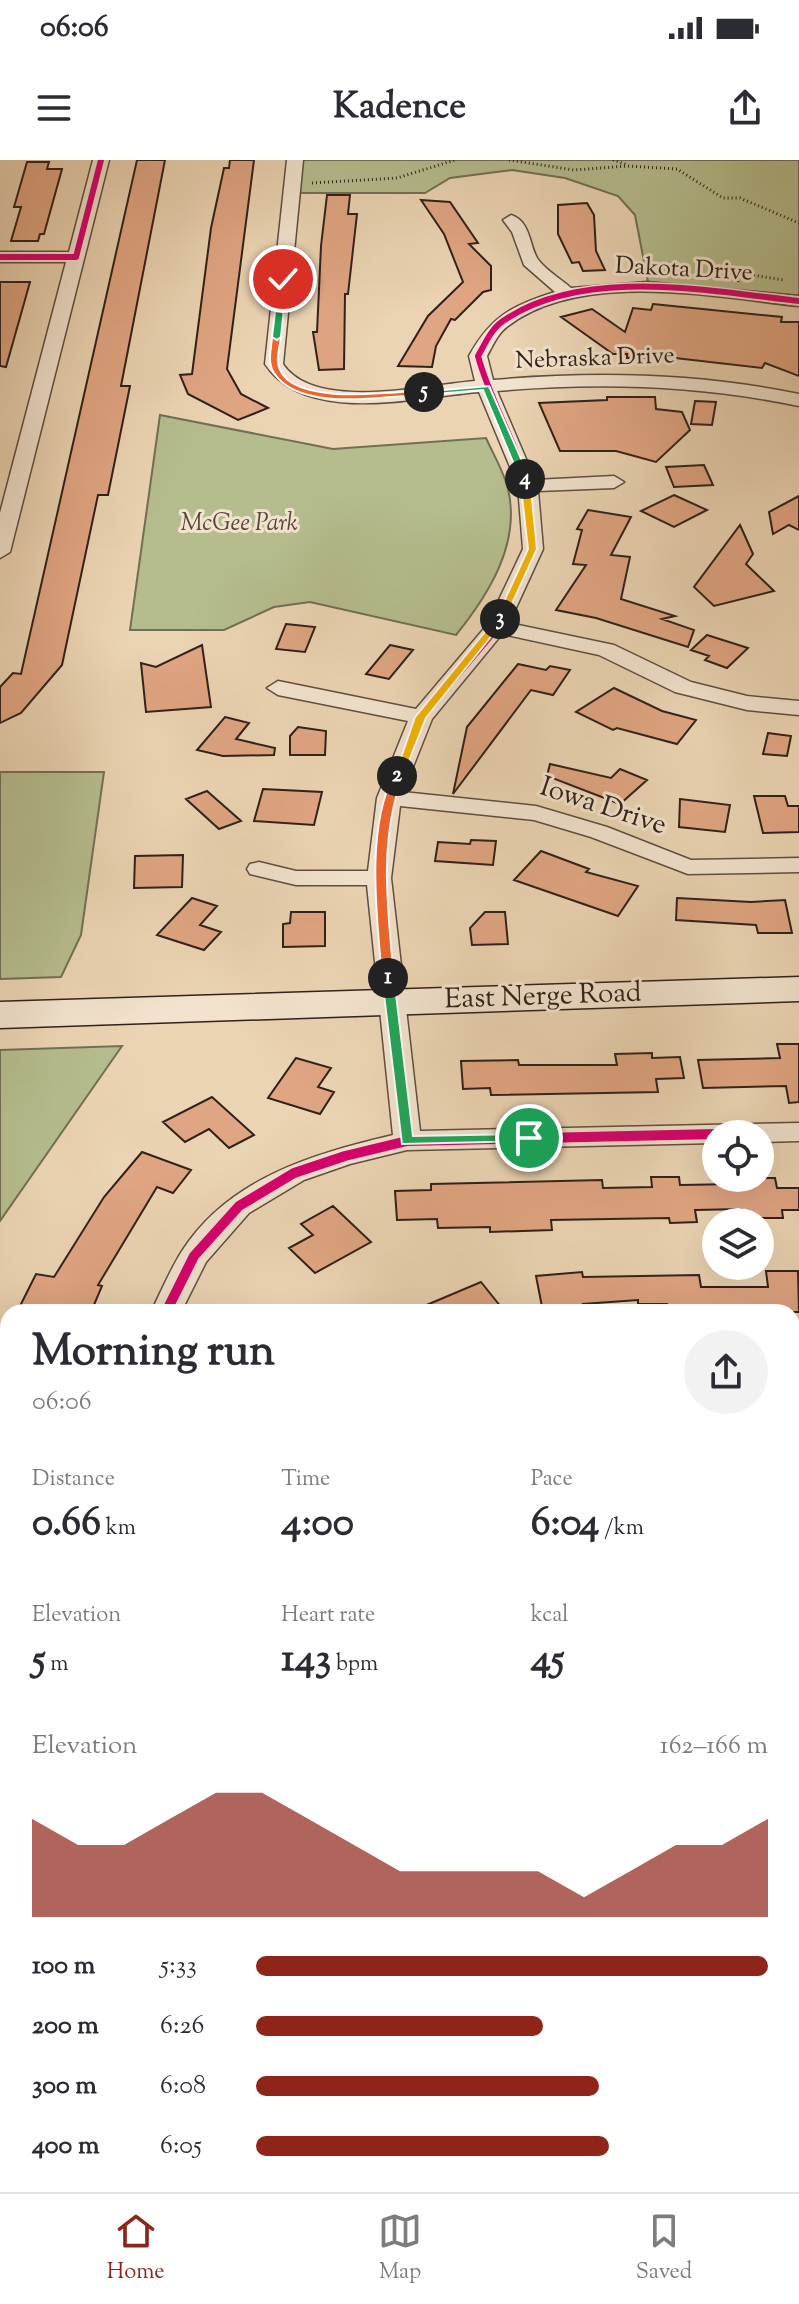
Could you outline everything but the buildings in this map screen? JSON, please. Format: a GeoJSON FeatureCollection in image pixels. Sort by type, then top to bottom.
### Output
{"type":"FeatureCollection","features":[{"type":"Feature","properties":{"kind":"main road","name":"East Nerge Road"},"geometry":{"type":"LineString","coordinates":[[0,1015],[799,989]]}},
{"type":"Feature","properties":{"kind":"street"},"geometry":{"type":"LineString","coordinates":[[0,552],[101,160]]}},
{"type":"Feature","properties":{"kind":"street","name":"Nebraska Drive"},"geometry":{"type":"LineString","coordinates":[[295,160],[274,364],[280,375],[293,386],[347,398],[629,378],[701,381],[799,400]]}},
{"type":"Feature","properties":{"kind":"street"},"geometry":{"type":"LineString","coordinates":[[511,220],[520,231],[530,261],[569,295]]}},
{"type":"Feature","properties":{"kind":"street"},"geometry":{"type":"LineString","coordinates":[[0,257],[76,257]]}},
{"type":"Feature","properties":{"kind":"street","name":"Dakota Drive"},"geometry":{"type":"LineString","coordinates":[[407,1141],[379,878],[389,798],[421,717],[497,627],[533,549],[528,486],[486,387],[478,356],[501,322],[569,295],[609,288],[648,287],[799,301]]}},
{"type":"Feature","properties":{"kind":"street"},"geometry":{"type":"LineString","coordinates":[[528,486],[614,482]]}},
{"type":"Feature","properties":{"kind":"street"},"geometry":{"type":"LineString","coordinates":[[497,627],[606,650],[683,687],[747,703],[799,708]]}},
{"type":"Feature","properties":{"kind":"street"},"geometry":{"type":"LineString","coordinates":[[278,688],[421,717]]}},
{"type":"Feature","properties":{"kind":"street","name":"Iowa Drive"},"geometry":{"type":"LineString","coordinates":[[389,798],[536,813],[599,832],[688,867],[799,865]]}},
{"type":"Feature","properties":{"kind":"street"},"geometry":{"type":"LineString","coordinates":[[259,869],[296,878],[379,878]]}},
{"type":"Feature","properties":{"kind":"street"},"geometry":{"type":"LineString","coordinates":[[774,1133],[799,1132]]}},
{"type":"Feature","properties":{"kind":"street"},"geometry":{"type":"LineString","coordinates":[[170,1304],[194,1256],[239,1206],[294,1173],[345,1156],[407,1141],[702,1134]]}},
{"type":"Feature","properties":{"kind":"path"},"geometry":{"type":"LineString","coordinates":[[293,182],[397,178],[455,160]]}},
{"type":"Feature","properties":{"kind":"path"},"geometry":{"type":"LineString","coordinates":[[509,160],[574,170],[635,167],[677,169],[723,198],[740,198],[799,223]]}},
{"type":"Feature","properties":{"kind":"path"},"geometry":{"type":"LineString","coordinates":[[615,168],[614,161],[635,167]]}},
{"type":"Feature","properties":{"kind":"green space"},"geometry":{"type":"Polygon","coordinates":[[[295,160],[799,160],[799,296],[648,282],[635,215],[618,196],[565,178],[512,170],[450,178],[425,193],[292,193],[295,160]]]}},
{"type":"Feature","properties":{"kind":"green space","name":"McGee Park"},"geometry":{"type":"Polygon","coordinates":[[[160,415],[333,449],[486,438],[506,483],[511,509],[510,529],[499,567],[480,602],[456,635],[310,602],[274,607],[224,630],[130,630],[160,415]]]}},
{"type":"Feature","properties":{"kind":"green space"},"geometry":{"type":"Polygon","coordinates":[[[0,772],[104,772],[81,935],[61,977],[0,979],[0,772]]]}},
{"type":"Feature","properties":{"kind":"green space"},"geometry":{"type":"Polygon","coordinates":[[[122,1046],[0,1221],[0,1050],[122,1046]]]}},
{"type":"Feature","properties":{"kind":"cycle path"},"geometry":{"type":"LineString","coordinates":[[0,257],[76,257],[101,160]]}},
{"type":"Feature","properties":{"kind":"cycle path"},"geometry":{"type":"LineString","coordinates":[[407,1141],[379,878],[389,798],[421,717],[497,627],[533,549],[528,486],[486,387],[478,356],[503,321],[534,304],[570,294],[608,288],[647,287],[799,301]]}},
{"type":"Feature","properties":{"kind":"cycle path"},"geometry":{"type":"LineString","coordinates":[[170,1304],[194,1256],[239,1206],[294,1173],[345,1156],[407,1141],[702,1134]]}},
{"type":"Feature","properties":{"kind":"route"},"geometry":{"type":"LineString","coordinates":[[283,279],[274,364],[280,375],[293,386],[347,398],[486,387],[528,486],[533,549],[497,627],[421,717],[389,798],[379,878],[407,1141],[529,1138]]}}]}
